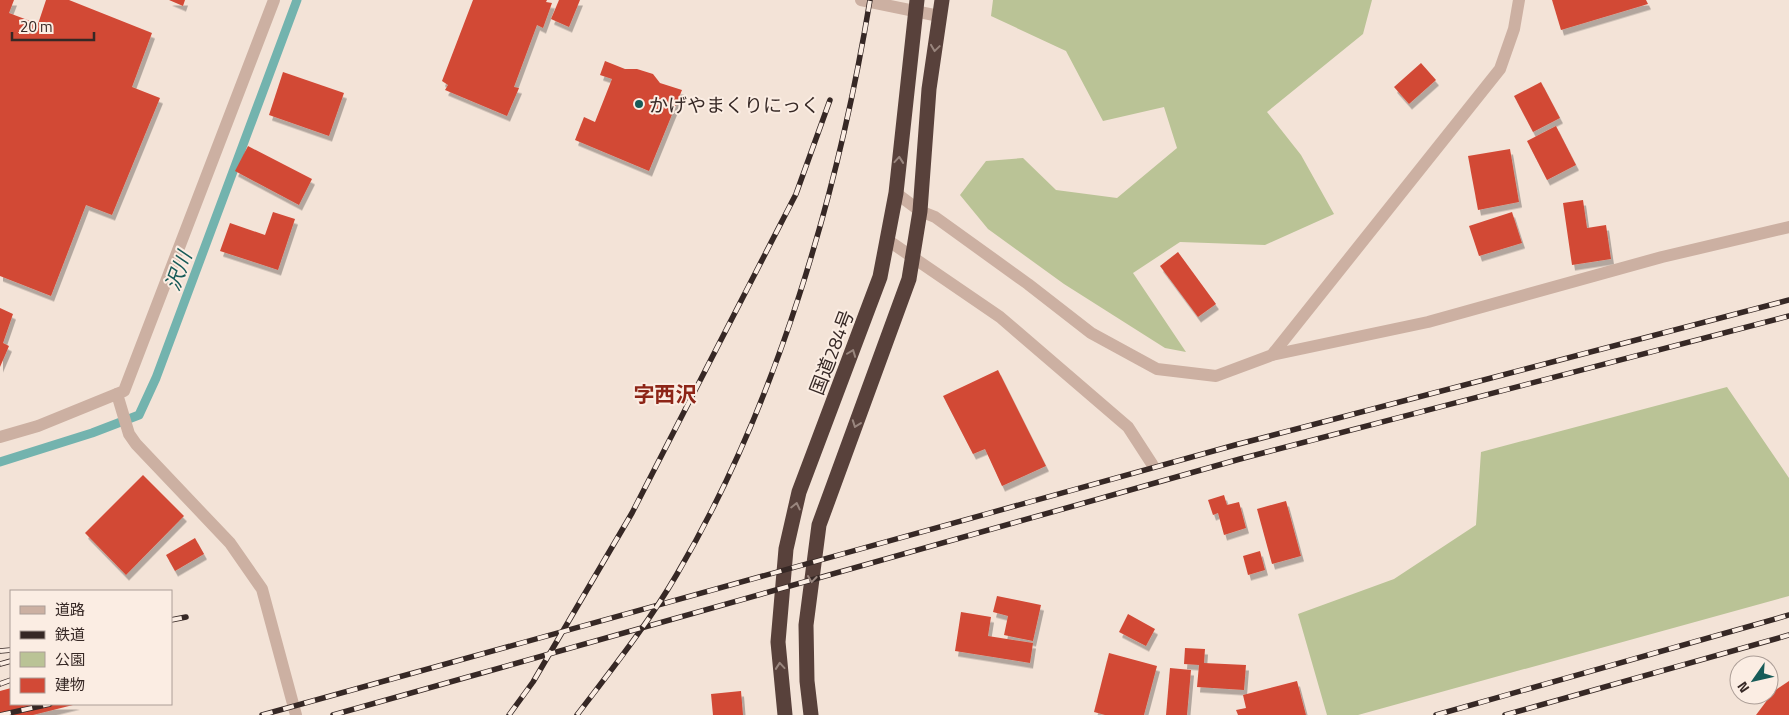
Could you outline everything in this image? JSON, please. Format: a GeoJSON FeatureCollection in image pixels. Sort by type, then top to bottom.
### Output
{"type":"FeatureCollection","features":[{"type":"Feature","properties":{"kind":"highway"},"geometry":{"type":"LineString","coordinates":[[811,715],[807,681],[806,626],[819,525],[909,279],[914,258],[920,211],[929,90],[942,0]]}},
{"type":"Feature","properties":{"kind":"highway","name":"国道284号"},"geometry":{"type":"LineString","coordinates":[[784,715],[778,642],[786,549],[799,492],[880,278],[896,194],[917,6]]}},
{"type":"Feature","properties":{"kind":"street"},"geometry":{"type":"LineString","coordinates":[[0,437],[38,426],[124,391],[274,0]]}},
{"type":"Feature","properties":{"kind":"street"},"geometry":{"type":"LineString","coordinates":[[861,0],[917,6],[939,16]]}},
{"type":"Feature","properties":{"kind":"street"},"geometry":{"type":"LineString","coordinates":[[1272,355],[1500,70],[1514,29],[1519,0]]}},
{"type":"Feature","properties":{"kind":"street"},"geometry":{"type":"LineString","coordinates":[[896,194],[920,211],[935,217],[1028,284],[1091,333],[1157,369],[1216,376],[1272,355],[1428,322],[1662,257],[1789,227]]}},
{"type":"Feature","properties":{"kind":"street"},"geometry":{"type":"LineString","coordinates":[[886,239],[1000,317],[1128,427],[1152,464]]}},
{"type":"Feature","properties":{"kind":"street"},"geometry":{"type":"LineString","coordinates":[[117,394],[129,434],[230,543],[262,589],[296,715]]}},
{"type":"Feature","properties":{"kind":"green space"},"geometry":{"type":"Polygon","coordinates":[[[993,0],[1372,0],[1363,34],[1267,112],[1301,155],[1334,214],[1265,245],[1180,242],[1133,273],[1186,352],[1165,348],[1064,284],[988,229],[960,195],[986,161],[1023,158],[1056,190],[1117,198],[1177,148],[1164,107],[1103,121],[1066,51],[991,16],[993,0]]]}},
{"type":"Feature","properties":{"kind":"green space"},"geometry":{"type":"Polygon","coordinates":[[[1727,387],[1789,478],[1789,596],[1358,715],[1327,715],[1298,614],[1394,579],[1476,525],[1481,452],[1727,387]]]}},
{"type":"Feature","properties":{"kind":"building"},"geometry":{"type":"Polygon","coordinates":[[[0,0],[14,0],[9,13],[38,24],[46,0],[69,0],[152,33],[132,87],[160,98],[112,215],[86,205],[51,296],[0,276],[0,0]]]}},
{"type":"Feature","properties":{"kind":"building"},"geometry":{"type":"Polygon","coordinates":[[[169,0],[185,0],[183,6],[169,0]]]}},
{"type":"Feature","properties":{"kind":"building"},"geometry":{"type":"Polygon","coordinates":[[[473,0],[547,0],[546,2],[552,3],[543,28],[537,25],[514,87],[519,88],[507,116],[445,90],[448,85],[442,81],[473,0]]]}},
{"type":"Feature","properties":{"kind":"building"},"geometry":{"type":"Polygon","coordinates":[[[559,0],[580,0],[569,27],[551,19],[559,0]]]}},
{"type":"Feature","properties":{"kind":"building"},"geometry":{"type":"Polygon","coordinates":[[[1552,0],[1646,0],[1648,4],[1561,30],[1552,0]]]}},
{"type":"Feature","properties":{"kind":"building","name":"かげやまくりにっく"},"geometry":{"type":"Polygon","coordinates":[[[605,61],[625,69],[637,69],[653,74],[660,83],[682,90],[649,171],[575,140],[584,117],[595,122],[612,79],[600,75],[605,61]]]}},
{"type":"Feature","properties":{"kind":"building"},"geometry":{"type":"Polygon","coordinates":[[[1421,63],[1436,80],[1409,104],[1394,87],[1421,63]]]}},
{"type":"Feature","properties":{"kind":"building"},"geometry":{"type":"Polygon","coordinates":[[[283,72],[344,93],[329,136],[269,115],[283,72]]]}},
{"type":"Feature","properties":{"kind":"building"},"geometry":{"type":"Polygon","coordinates":[[[1541,82],[1560,118],[1533,132],[1514,96],[1541,82]]]}},
{"type":"Feature","properties":{"kind":"building"},"geometry":{"type":"Polygon","coordinates":[[[1556,126],[1576,165],[1547,180],[1527,141],[1556,126]]]}},
{"type":"Feature","properties":{"kind":"building"},"geometry":{"type":"Polygon","coordinates":[[[248,146],[312,179],[299,205],[235,171],[248,146]]]}},
{"type":"Feature","properties":{"kind":"building"},"geometry":{"type":"Polygon","coordinates":[[[1510,149],[1519,202],[1478,210],[1468,156],[1510,149]]]}},
{"type":"Feature","properties":{"kind":"building"},"geometry":{"type":"Polygon","coordinates":[[[1583,200],[1587,228],[1606,225],[1611,259],[1572,265],[1563,203],[1583,200]]]}},
{"type":"Feature","properties":{"kind":"building"},"geometry":{"type":"Polygon","coordinates":[[[273,212],[295,219],[278,270],[220,251],[230,223],[265,235],[273,212]]]}},
{"type":"Feature","properties":{"kind":"building"},"geometry":{"type":"Polygon","coordinates":[[[1512,212],[1522,243],[1479,256],[1469,226],[1512,212]]]}},
{"type":"Feature","properties":{"kind":"building"},"geometry":{"type":"Polygon","coordinates":[[[1178,252],[1216,304],[1198,317],[1160,266],[1178,252]]]}},
{"type":"Feature","properties":{"kind":"building"},"geometry":{"type":"Polygon","coordinates":[[[0,308],[13,314],[3,343],[9,346],[0,367],[0,308]]]}},
{"type":"Feature","properties":{"kind":"building"},"geometry":{"type":"Polygon","coordinates":[[[998,370],[1046,466],[1002,486],[985,449],[973,454],[943,396],[998,370]]]}},
{"type":"Feature","properties":{"kind":"building"},"geometry":{"type":"Polygon","coordinates":[[[143,475],[184,516],[126,575],[85,533],[143,475]]]}},
{"type":"Feature","properties":{"kind":"building"},"geometry":{"type":"Polygon","coordinates":[[[1224,495],[1227,505],[1239,502],[1246,528],[1224,535],[1218,513],[1213,515],[1208,500],[1224,495]]]}},
{"type":"Feature","properties":{"kind":"building"},"geometry":{"type":"Polygon","coordinates":[[[1286,501],[1301,556],[1272,564],[1257,509],[1286,501]]]}},
{"type":"Feature","properties":{"kind":"building"},"geometry":{"type":"Polygon","coordinates":[[[195,538],[204,554],[175,571],[166,555],[195,538]]]}},
{"type":"Feature","properties":{"kind":"building"},"geometry":{"type":"Polygon","coordinates":[[[1260,551],[1265,570],[1248,575],[1243,556],[1260,551]]]}},
{"type":"Feature","properties":{"kind":"building"},"geometry":{"type":"Polygon","coordinates":[[[997,596],[1041,605],[1033,641],[1004,635],[1008,616],[993,612],[997,596]]]}},
{"type":"Feature","properties":{"kind":"building"},"geometry":{"type":"Polygon","coordinates":[[[961,612],[991,617],[988,636],[1033,643],[1030,663],[955,651],[961,612]]]}},
{"type":"Feature","properties":{"kind":"building"},"geometry":{"type":"Polygon","coordinates":[[[1128,614],[1155,629],[1146,646],[1119,632],[1128,614]]]}},
{"type":"Feature","properties":{"kind":"building"},"geometry":{"type":"Polygon","coordinates":[[[1185,648],[1205,649],[1204,663],[1246,665],[1244,690],[1197,687],[1199,665],[1184,664],[1185,648]]]}},
{"type":"Feature","properties":{"kind":"building"},"geometry":{"type":"Polygon","coordinates":[[[1109,653],[1157,666],[1144,715],[1105,715],[1094,712],[1109,653]]]}},
{"type":"Feature","properties":{"kind":"building"},"geometry":{"type":"Polygon","coordinates":[[[1170,668],[1191,670],[1187,715],[1166,715],[1170,668]]]}},
{"type":"Feature","properties":{"kind":"building"},"geometry":{"type":"Polygon","coordinates":[[[1297,681],[1306,715],[1238,715],[1236,710],[1246,708],[1243,695],[1297,681]]]}},
{"type":"Feature","properties":{"kind":"building"},"geometry":{"type":"Polygon","coordinates":[[[1789,681],[1789,715],[1756,715],[1764,705],[1779,705],[1779,688],[1789,681]]]}},
{"type":"Feature","properties":{"kind":"building"},"geometry":{"type":"Polygon","coordinates":[[[10,688],[10,705],[73,705],[33,715],[0,715],[0,691],[10,688]]]}},
{"type":"Feature","properties":{"kind":"building"},"geometry":{"type":"Polygon","coordinates":[[[741,691],[743,715],[713,715],[711,694],[741,691]]]}},
{"type":"Feature","properties":{"kind":"waterway","name":"沢川"},"geometry":{"type":"LineString","coordinates":[[0,462],[92,433],[139,415],[156,378],[297,0]]}},
{"type":"Feature","properties":{"kind":"railway"},"geometry":{"type":"LineString","coordinates":[[577,715],[666,593],[713,508],[745,440],[774,369],[799,296],[821,222],[857,73],[870,0]]}},
{"type":"Feature","properties":{"kind":"railway"},"geometry":{"type":"LineString","coordinates":[[509,715],[533,682],[632,513],[796,194],[830,100]]}},
{"type":"Feature","properties":{"kind":"railway"},"geometry":{"type":"LineString","coordinates":[[262,715],[1235,445],[1789,300]]}},
{"type":"Feature","properties":{"kind":"railway"},"geometry":{"type":"LineString","coordinates":[[333,715],[1240,459],[1789,316]]}},
{"type":"Feature","properties":{"kind":"railway"},"geometry":{"type":"LineString","coordinates":[[1436,715],[1789,615]]}},
{"type":"Feature","properties":{"kind":"railway"},"geometry":{"type":"LineString","coordinates":[[172,620],[186,617]]}},
{"type":"Feature","properties":{"kind":"railway"},"geometry":{"type":"LineString","coordinates":[[1505,715],[1789,635]]}},
{"type":"Feature","properties":{"kind":"railway"},"geometry":{"type":"LineString","coordinates":[[0,651],[10,650]]}},
{"type":"Feature","properties":{"kind":"railway"},"geometry":{"type":"LineString","coordinates":[[0,664],[10,661]]}},
{"type":"Feature","properties":{"kind":"railway"},"geometry":{"type":"LineString","coordinates":[[0,684],[10,680]]}},
{"type":"Feature","properties":{"kind":"railway"},"geometry":{"type":"LineString","coordinates":[[0,715],[45,705]]}},
{"type":"Feature","properties":{"kind":"place","name":"かげやまくりにっく"},"geometry":{"type":"Point","coordinates":[639,104]}},
{"type":"Feature","properties":{"kind":"district","name":"字西沢"},"geometry":{"type":"Point","coordinates":[665,394]}}]}
